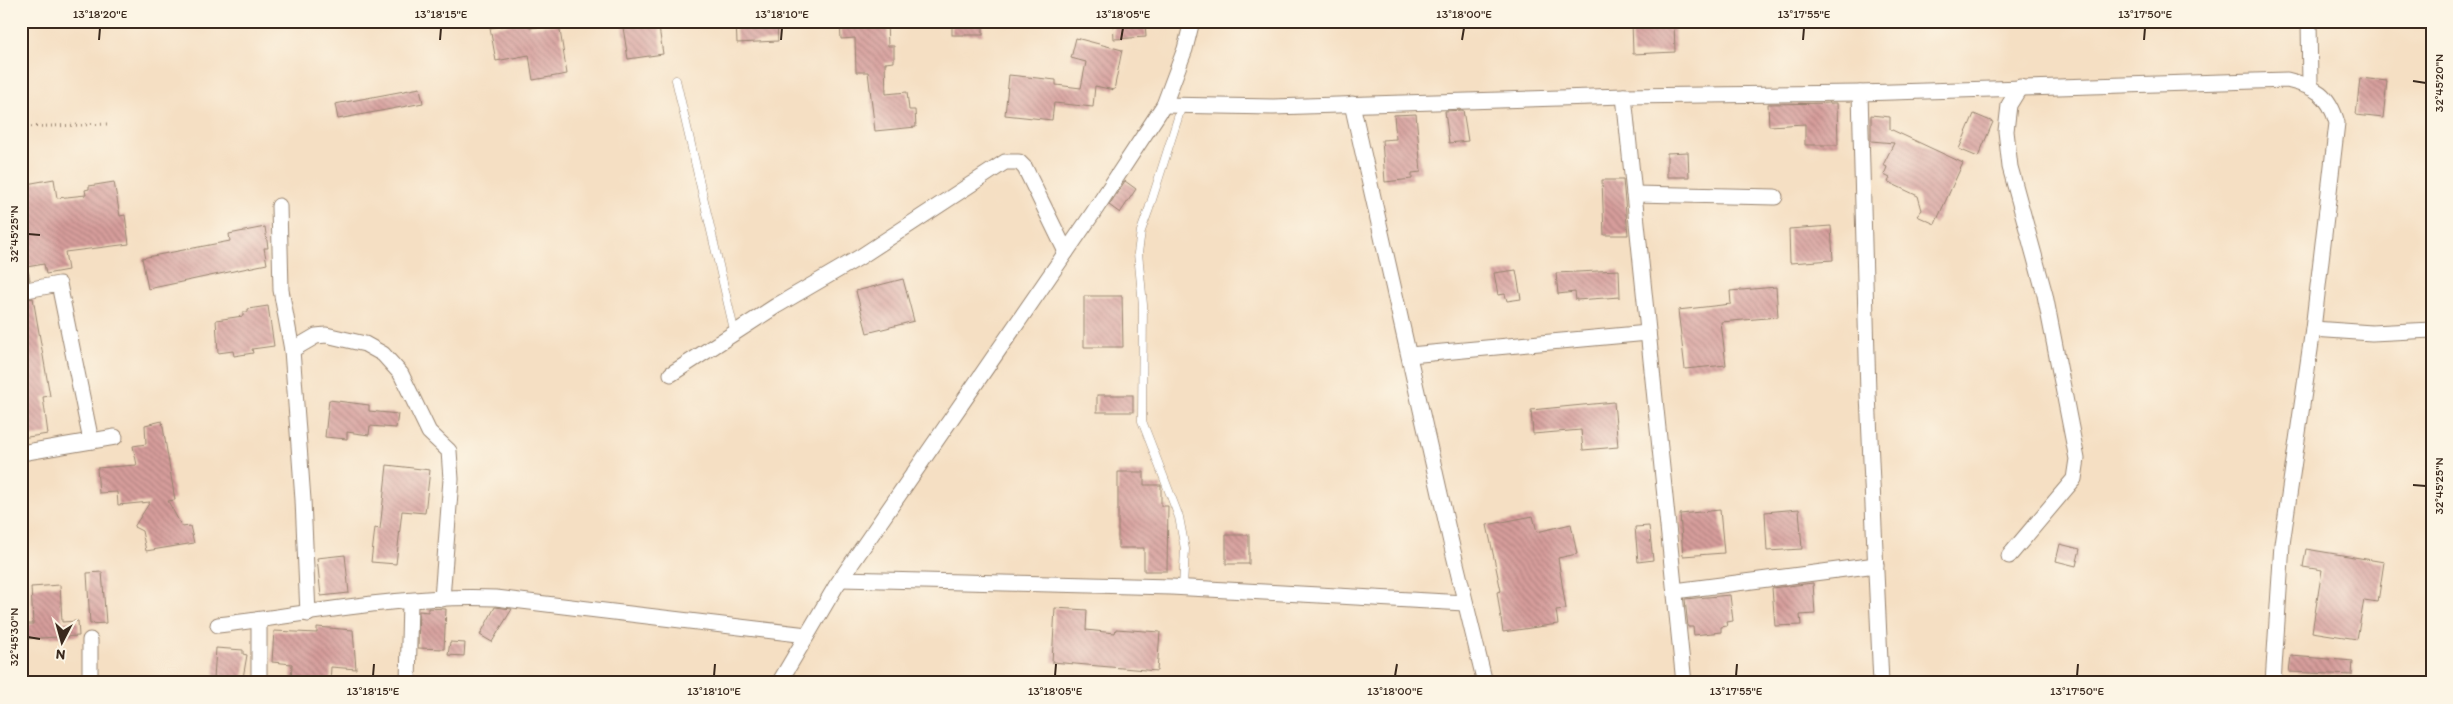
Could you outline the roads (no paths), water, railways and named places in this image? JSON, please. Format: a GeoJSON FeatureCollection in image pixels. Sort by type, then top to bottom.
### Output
{"type":"FeatureCollection","features":[{"type":"Feature","properties":{"kind":"street"},"geometry":{"type":"LineString","coordinates":[[779,683],[841,579],[1066,252],[1164,105],[1186,49],[1192,21]]}},
{"type":"Feature","properties":{"kind":"street"},"geometry":{"type":"LineString","coordinates":[[2310,21],[2310,85]]}},
{"type":"Feature","properties":{"kind":"street"},"geometry":{"type":"LineString","coordinates":[[1164,105],[1273,107],[1624,96],[1860,92],[2287,80],[2310,85],[2323,95],[2333,107],[2337,124],[2313,329],[2282,544],[2273,683]]}},
{"type":"Feature","properties":{"kind":"street"},"geometry":{"type":"LineString","coordinates":[[2009,556],[2074,479],[2077,469],[2077,459],[2046,295],[2010,167],[2006,131],[2009,105],[2020,87]]}},
{"type":"Feature","properties":{"kind":"street"},"geometry":{"type":"LineString","coordinates":[[1860,92],[1868,394],[1881,683]]}},
{"type":"Feature","properties":{"kind":"street"},"geometry":{"type":"LineString","coordinates":[[1624,96],[1684,683]]}},
{"type":"Feature","properties":{"kind":"street"},"geometry":{"type":"LineString","coordinates":[[1352,104],[1465,603],[1485,683]]}},
{"type":"Feature","properties":{"kind":"street"},"geometry":{"type":"LineString","coordinates":[[671,374],[776,306],[860,257],[1005,162],[1019,162],[1025,168],[1066,252]]}},
{"type":"Feature","properties":{"kind":"street"},"geometry":{"type":"LineString","coordinates":[[1634,194],[1775,197]]}},
{"type":"Feature","properties":{"kind":"street"},"geometry":{"type":"LineString","coordinates":[[278,206],[281,290],[292,350],[303,500],[308,614]]}},
{"type":"Feature","properties":{"kind":"street"},"geometry":{"type":"LineString","coordinates":[[21,292],[59,284],[91,441]]}},
{"type":"Feature","properties":{"kind":"street"},"geometry":{"type":"LineString","coordinates":[[2313,329],[2372,333],[2432,330]]}},
{"type":"Feature","properties":{"kind":"street"},"geometry":{"type":"LineString","coordinates":[[1410,355],[1648,333]]}},
{"type":"Feature","properties":{"kind":"street"},"geometry":{"type":"LineString","coordinates":[[292,350],[316,336],[326,336],[365,344],[383,354],[393,363],[400,374],[429,432],[449,451],[451,479],[442,599]]}},
{"type":"Feature","properties":{"kind":"street"},"geometry":{"type":"LineString","coordinates":[[21,453],[115,437]]}},
{"type":"Feature","properties":{"kind":"street"},"geometry":{"type":"LineString","coordinates":[[1675,591],[1876,566]]}},
{"type":"Feature","properties":{"kind":"street"},"geometry":{"type":"LineString","coordinates":[[841,579],[1183,587],[1465,603]]}},
{"type":"Feature","properties":{"kind":"street"},"geometry":{"type":"LineString","coordinates":[[218,626],[461,597],[496,598],[807,635]]}},
{"type":"Feature","properties":{"kind":"street"},"geometry":{"type":"LineString","coordinates":[[408,683],[410,602]]}},
{"type":"Feature","properties":{"kind":"street"},"geometry":{"type":"LineString","coordinates":[[259,620],[259,683]]}},
{"type":"Feature","properties":{"kind":"street"},"geometry":{"type":"LineString","coordinates":[[90,640],[90,683]]}},
{"type":"Feature","properties":{"kind":"lane"},"geometry":{"type":"LineString","coordinates":[[676,80],[735,334]]}},
{"type":"Feature","properties":{"kind":"lane"},"geometry":{"type":"LineString","coordinates":[[1182,105],[1150,210],[1141,231],[1138,253],[1143,305],[1142,421],[1179,517],[1185,550],[1183,587]]}}]}
